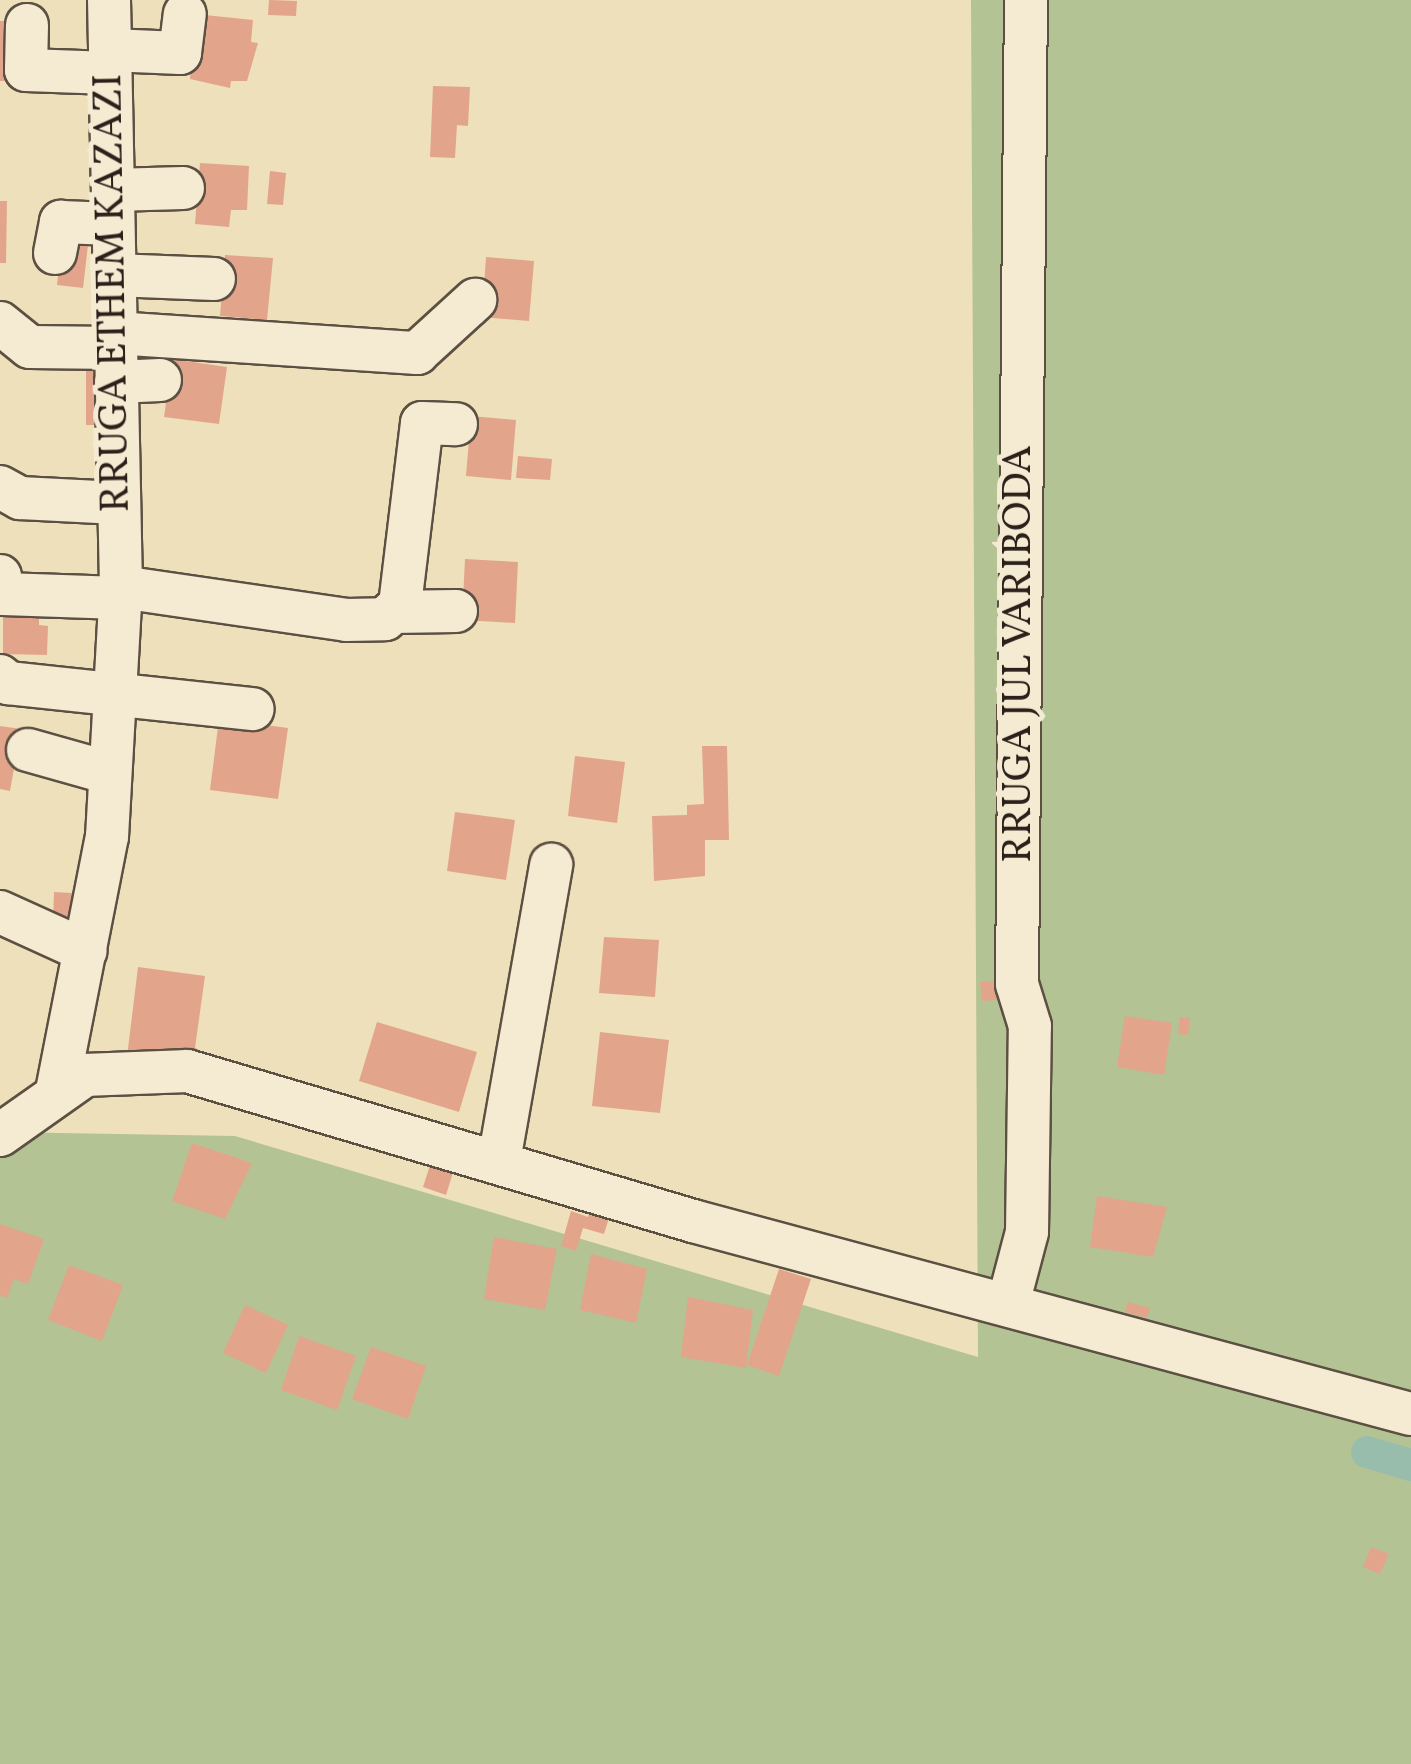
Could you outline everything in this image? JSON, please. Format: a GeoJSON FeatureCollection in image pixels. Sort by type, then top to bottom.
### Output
{"type":"FeatureCollection","features":[{"type":"Feature","properties":{"kind":"street","name":"RRUGA ETHEM KAZAZI"},"geometry":{"type":"LineString","coordinates":[[57,1091],[59,1055],[86,952],[107,837],[120,592],[110,0]]}},
{"type":"Feature","properties":{"kind":"street","name":"RRUGA JUL VARIBODA"},"geometry":{"type":"LineString","coordinates":[[1008,1304],[1027,1232],[1030,1026],[1017,984],[1026,0]]}},
{"type":"Feature","properties":{"kind":"street"},"geometry":{"type":"LineString","coordinates":[[27,25],[26,70],[180,53],[184,14]]}},
{"type":"Feature","properties":{"kind":"street"},"geometry":{"type":"LineString","coordinates":[[55,254],[61,222],[184,188]]}},
{"type":"Feature","properties":{"kind":"street"},"geometry":{"type":"LineString","coordinates":[[114,274],[214,279]]}},
{"type":"Feature","properties":{"kind":"street"},"geometry":{"type":"LineString","coordinates":[[0,323],[30,347],[115,354],[417,353],[475,300]]}},
{"type":"Feature","properties":{"kind":"street"},"geometry":{"type":"LineString","coordinates":[[115,354],[160,380]]}},
{"type":"Feature","properties":{"kind":"street"},"geometry":{"type":"LineString","coordinates":[[0,576],[3,594],[120,592],[346,620],[385,619],[400,605],[422,423],[456,424]]}},
{"type":"Feature","properties":{"kind":"street"},"geometry":{"type":"LineString","coordinates":[[0,487],[20,498],[118,502]]}},
{"type":"Feature","properties":{"kind":"street"},"geometry":{"type":"LineString","coordinates":[[392,612],[456,611]]}},
{"type":"Feature","properties":{"kind":"street"},"geometry":{"type":"LineString","coordinates":[[0,676],[8,683],[253,708]]}},
{"type":"Feature","properties":{"kind":"street"},"geometry":{"type":"LineString","coordinates":[[28,750],[110,772]]}},
{"type":"Feature","properties":{"kind":"street"},"geometry":{"type":"LineString","coordinates":[[499,1161],[551,864]]}},
{"type":"Feature","properties":{"kind":"street"},"geometry":{"type":"LineString","coordinates":[[0,912],[86,952]]}},
{"type":"Feature","properties":{"kind":"street"},"geometry":{"type":"LineString","coordinates":[[0,1135],[57,1091],[85,1075],[186,1072],[1411,1414]]}},
{"type":"Feature","properties":{"kind":"green space"},"geometry":{"type":"Polygon","coordinates":[[[971,0],[1411,0],[1411,1764],[0,1764],[0,1132],[235,1136],[978,1357],[971,0]]]}},
{"type":"Feature","properties":{"kind":"building"},"geometry":{"type":"Polygon","coordinates":[[[269,0],[297,1],[296,16],[268,15],[269,0]]]}},
{"type":"Feature","properties":{"kind":"building"},"geometry":{"type":"Polygon","coordinates":[[[195,14],[253,20],[251,42],[258,43],[247,81],[231,81],[230,88],[190,79],[195,14]]]}},
{"type":"Feature","properties":{"kind":"building"},"geometry":{"type":"Polygon","coordinates":[[[0,21],[5,21],[5,81],[0,81],[0,21]]]}},
{"type":"Feature","properties":{"kind":"building"},"geometry":{"type":"Polygon","coordinates":[[[433,86],[470,87],[468,126],[457,125],[455,158],[430,157],[433,86]]]}},
{"type":"Feature","properties":{"kind":"building"},"geometry":{"type":"Polygon","coordinates":[[[200,163],[249,166],[247,210],[231,210],[229,227],[195,224],[200,163]]]}},
{"type":"Feature","properties":{"kind":"building"},"geometry":{"type":"Polygon","coordinates":[[[270,171],[286,173],[283,205],[267,204],[270,171]]]}},
{"type":"Feature","properties":{"kind":"building"},"geometry":{"type":"Polygon","coordinates":[[[0,201],[7,201],[6,263],[0,263],[0,201]]]}},
{"type":"Feature","properties":{"kind":"building"},"geometry":{"type":"Polygon","coordinates":[[[62,242],[88,245],[83,288],[57,285],[62,242]]]}},
{"type":"Feature","properties":{"kind":"building"},"geometry":{"type":"Polygon","coordinates":[[[225,255],[273,258],[267,320],[220,316],[225,255]]]}},
{"type":"Feature","properties":{"kind":"building"},"geometry":{"type":"Polygon","coordinates":[[[486,257],[534,261],[529,321],[482,317],[486,257]]]}},
{"type":"Feature","properties":{"kind":"building"},"geometry":{"type":"Polygon","coordinates":[[[172,359],[227,367],[219,424],[164,417],[172,359]]]}},
{"type":"Feature","properties":{"kind":"building"},"geometry":{"type":"Polygon","coordinates":[[[86,365],[107,365],[107,425],[86,425],[86,365]]]}},
{"type":"Feature","properties":{"kind":"building"},"geometry":{"type":"Polygon","coordinates":[[[471,416],[516,420],[511,480],[466,476],[471,416]]]}},
{"type":"Feature","properties":{"kind":"building"},"geometry":{"type":"Polygon","coordinates":[[[518,456],[552,459],[550,480],[516,478],[518,456]]]}},
{"type":"Feature","properties":{"kind":"building"},"geometry":{"type":"Polygon","coordinates":[[[465,559],[518,562],[515,623],[462,620],[465,559]]]}},
{"type":"Feature","properties":{"kind":"building"},"geometry":{"type":"Polygon","coordinates":[[[3,605],[39,606],[39,625],[48,626],[47,655],[3,654],[3,605]]]}},
{"type":"Feature","properties":{"kind":"building"},"geometry":{"type":"Polygon","coordinates":[[[219,719],[288,728],[278,799],[210,790],[219,719]]]}},
{"type":"Feature","properties":{"kind":"building"},"geometry":{"type":"Polygon","coordinates":[[[0,726],[21,729],[10,791],[0,789],[0,726]]]}},
{"type":"Feature","properties":{"kind":"building"},"geometry":{"type":"Polygon","coordinates":[[[702,746],[727,746],[729,840],[705,840],[705,876],[654,881],[652,816],[687,815],[687,805],[704,804],[702,746]]]}},
{"type":"Feature","properties":{"kind":"building"},"geometry":{"type":"Polygon","coordinates":[[[575,756],[625,762],[617,823],[568,816],[575,756]]]}},
{"type":"Feature","properties":{"kind":"building"},"geometry":{"type":"Polygon","coordinates":[[[455,812],[515,820],[506,880],[447,871],[455,812]]]}},
{"type":"Feature","properties":{"kind":"building"},"geometry":{"type":"Polygon","coordinates":[[[54,892],[89,894],[87,924],[53,922],[54,892]]]}},
{"type":"Feature","properties":{"kind":"building"},"geometry":{"type":"Polygon","coordinates":[[[604,937],[659,940],[655,997],[599,993],[604,937]]]}},
{"type":"Feature","properties":{"kind":"building"},"geometry":{"type":"Polygon","coordinates":[[[138,967],[205,976],[195,1048],[202,1052],[187,1063],[127,1057],[138,967]]]}},
{"type":"Feature","properties":{"kind":"building"},"geometry":{"type":"Polygon","coordinates":[[[1005,980],[1007,999],[982,1001],[980,982],[1005,980]]]}},
{"type":"Feature","properties":{"kind":"building"},"geometry":{"type":"Polygon","coordinates":[[[1125,1016],[1172,1023],[1164,1075],[1117,1067],[1125,1016]]]}},
{"type":"Feature","properties":{"kind":"building"},"geometry":{"type":"Polygon","coordinates":[[[1180,1017],[1190,1018],[1188,1035],[1178,1034],[1180,1017]]]}},
{"type":"Feature","properties":{"kind":"building"},"geometry":{"type":"Polygon","coordinates":[[[377,1022],[477,1052],[459,1112],[359,1081],[377,1022]]]}},
{"type":"Feature","properties":{"kind":"building"},"geometry":{"type":"Polygon","coordinates":[[[600,1032],[669,1040],[660,1113],[592,1106],[600,1032]]]}},
{"type":"Feature","properties":{"kind":"building"},"geometry":{"type":"Polygon","coordinates":[[[192,1143],[252,1163],[225,1219],[172,1201],[192,1143]]]}},
{"type":"Feature","properties":{"kind":"building"},"geometry":{"type":"Polygon","coordinates":[[[432,1159],[455,1166],[446,1195],[423,1187],[432,1159]]]}},
{"type":"Feature","properties":{"kind":"building"},"geometry":{"type":"Polygon","coordinates":[[[1097,1196],[1167,1207],[1153,1257],[1090,1247],[1097,1196]]]}},
{"type":"Feature","properties":{"kind":"building"},"geometry":{"type":"Polygon","coordinates":[[[593,1200],[613,1205],[604,1234],[583,1228],[576,1251],[561,1246],[571,1211],[588,1217],[593,1200]]]}},
{"type":"Feature","properties":{"kind":"building"},"geometry":{"type":"Polygon","coordinates":[[[0,1224],[44,1239],[28,1284],[14,1279],[7,1298],[0,1295],[0,1224]]]}},
{"type":"Feature","properties":{"kind":"building"},"geometry":{"type":"Polygon","coordinates":[[[494,1237],[557,1249],[545,1310],[484,1299],[494,1237]]]}},
{"type":"Feature","properties":{"kind":"building"},"geometry":{"type":"Polygon","coordinates":[[[591,1254],[647,1269],[636,1323],[580,1310],[591,1254]]]}},
{"type":"Feature","properties":{"kind":"building"},"geometry":{"type":"Polygon","coordinates":[[[69,1265],[123,1285],[102,1341],[48,1320],[69,1265]]]}},
{"type":"Feature","properties":{"kind":"building"},"geometry":{"type":"Polygon","coordinates":[[[779,1269],[811,1279],[779,1376],[747,1365],[779,1269]]]}},
{"type":"Feature","properties":{"kind":"building"},"geometry":{"type":"Polygon","coordinates":[[[688,1297],[753,1310],[746,1368],[681,1357],[688,1297]]]}},
{"type":"Feature","properties":{"kind":"building"},"geometry":{"type":"Polygon","coordinates":[[[1128,1302],[1150,1308],[1147,1318],[1125,1312],[1128,1302]]]}},
{"type":"Feature","properties":{"kind":"building"},"geometry":{"type":"Polygon","coordinates":[[[245,1305],[288,1325],[266,1373],[223,1353],[245,1305]]]}},
{"type":"Feature","properties":{"kind":"building"},"geometry":{"type":"Polygon","coordinates":[[[299,1336],[356,1356],[337,1410],[281,1390],[299,1336]]]}},
{"type":"Feature","properties":{"kind":"building"},"geometry":{"type":"Polygon","coordinates":[[[371,1347],[426,1366],[408,1419],[352,1399],[371,1347]]]}},
{"type":"Feature","properties":{"kind":"building"},"geometry":{"type":"Polygon","coordinates":[[[1371,1547],[1389,1554],[1380,1574],[1363,1567],[1371,1547]]]}},
{"type":"Feature","properties":{"kind":"waterway"},"geometry":{"type":"LineString","coordinates":[[1367,1452],[1411,1465]]}}]}
